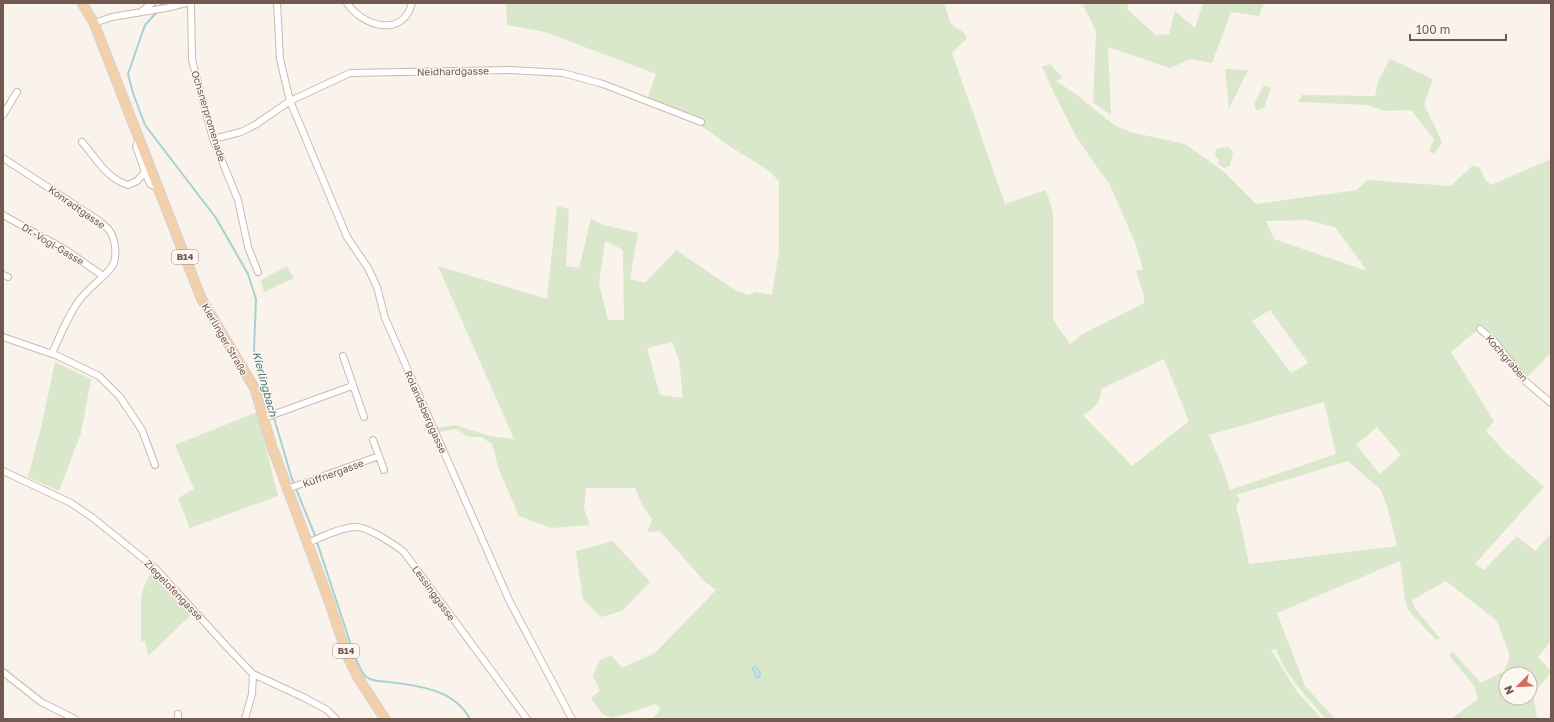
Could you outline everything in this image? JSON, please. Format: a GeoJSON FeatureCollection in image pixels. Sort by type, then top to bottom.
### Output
{"type":"FeatureCollection","features":[{"type":"Feature","properties":{"kind":"main road","name":"Kierlinger Straße"},"geometry":{"type":"LineString","coordinates":[[82,3],[94,23],[201,298],[255,390],[266,418],[272,447],[289,489],[313,541],[347,655],[357,676],[385,719]]}},
{"type":"Feature","properties":{"kind":"street"},"geometry":{"type":"LineString","coordinates":[[141,12],[152,3]]}},
{"type":"Feature","properties":{"kind":"street"},"geometry":{"type":"LineString","coordinates":[[94,23],[112,17],[186,3]]}},
{"type":"Feature","properties":{"kind":"street","name":"Ochsnerpromenade"},"geometry":{"type":"LineString","coordinates":[[191,3],[192,60],[213,140],[238,200],[248,247],[258,272]]}},
{"type":"Feature","properties":{"kind":"street","name":"Rolandsberggasse"},"geometry":{"type":"LineString","coordinates":[[277,3],[280,59],[290,101],[347,237],[368,268],[377,287],[385,318],[509,600],[572,719]]}},
{"type":"Feature","properties":{"kind":"street"},"geometry":{"type":"LineString","coordinates":[[347,3],[355,12],[368,22],[387,26],[398,23],[405,18],[408,15],[412,3]]}},
{"type":"Feature","properties":{"kind":"street","name":"Neidhardgasse"},"geometry":{"type":"LineString","coordinates":[[213,140],[241,132],[290,101],[350,73],[510,70],[563,73],[603,84],[701,122]]}},
{"type":"Feature","properties":{"kind":"street"},"geometry":{"type":"LineString","coordinates":[[3,115],[17,92]]}},
{"type":"Feature","properties":{"kind":"street"},"geometry":{"type":"LineString","coordinates":[[140,140],[136,146],[145,172],[150,184],[159,189]]}},
{"type":"Feature","properties":{"kind":"street"},"geometry":{"type":"LineString","coordinates":[[82,142],[101,166],[118,182],[128,185],[133,184],[145,172]]}},
{"type":"Feature","properties":{"kind":"street","name":"Konradtgasse"},"geometry":{"type":"LineString","coordinates":[[3,158],[98,220],[109,230],[114,243],[114,259],[111,267],[80,300],[68,317],[52,354]]}},
{"type":"Feature","properties":{"kind":"street","name":"Dr.-Vogl-Gasse"},"geometry":{"type":"LineString","coordinates":[[3,215],[66,250],[103,276]]}},
{"type":"Feature","properties":{"kind":"street","name":"Kochgraben"},"geometry":{"type":"LineString","coordinates":[[1480,329],[1495,342],[1524,380],[1551,404]]}},
{"type":"Feature","properties":{"kind":"street"},"geometry":{"type":"LineString","coordinates":[[3,337],[52,354],[99,376],[120,398],[142,430],[155,465]]}},
{"type":"Feature","properties":{"kind":"street"},"geometry":{"type":"LineString","coordinates":[[343,356],[352,386],[364,417]]}},
{"type":"Feature","properties":{"kind":"street"},"geometry":{"type":"LineString","coordinates":[[266,418],[352,386]]}},
{"type":"Feature","properties":{"kind":"street"},"geometry":{"type":"LineString","coordinates":[[373,440],[384,470]]}},
{"type":"Feature","properties":{"kind":"street","name":"Küffnergasse"},"geometry":{"type":"LineString","coordinates":[[289,489],[379,456]]}},
{"type":"Feature","properties":{"kind":"street","name":"Ziegelofengasse"},"geometry":{"type":"LineString","coordinates":[[3,471],[71,503],[93,518],[155,568],[253,674],[305,698],[326,710],[336,719]]}},
{"type":"Feature","properties":{"kind":"street","name":"Lessinggasse"},"geometry":{"type":"LineString","coordinates":[[313,541],[336,532],[356,527],[365,528],[397,546],[404,552],[527,719]]}},
{"type":"Feature","properties":{"kind":"street"},"geometry":{"type":"LineString","coordinates":[[3,672],[41,702],[75,719]]}},
{"type":"Feature","properties":{"kind":"street"},"geometry":{"type":"LineString","coordinates":[[245,719],[252,694],[253,674]]}},
{"type":"Feature","properties":{"kind":"green space"},"geometry":{"type":"Polygon","coordinates":[[[506,3],[944,3],[951,24],[963,32],[967,38],[952,53],[1005,204],[1046,190],[1053,212],[1053,320],[1070,344],[1081,335],[1144,303],[1144,296],[1136,271],[1143,269],[1136,245],[1109,183],[1077,138],[1042,67],[1050,64],[1063,78],[1056,81],[1077,95],[1114,125],[1130,132],[1185,144],[1223,171],[1256,204],[1357,190],[1367,180],[1451,186],[1472,166],[1479,167],[1486,181],[1491,185],[1551,159],[1551,353],[1525,379],[1483,325],[1451,352],[1494,421],[1486,431],[1505,452],[1544,487],[1475,564],[1484,570],[1517,536],[1535,551],[1551,534],[1551,641],[1538,657],[1551,672],[1538,688],[1538,666],[1506,666],[1510,656],[1497,621],[1446,581],[1412,600],[1414,607],[1440,638],[1436,640],[1408,610],[1400,561],[1277,613],[1305,686],[1335,719],[1326,719],[1305,695],[1285,668],[1276,649],[1271,650],[1298,693],[1322,719],[652,719],[661,709],[656,704],[613,718],[602,714],[591,698],[600,691],[593,675],[600,660],[611,655],[622,668],[655,653],[716,590],[704,581],[660,531],[647,532],[652,520],[642,504],[635,488],[586,488],[584,508],[590,525],[551,528],[519,516],[498,467],[492,444],[481,437],[469,437],[456,429],[439,432],[437,428],[455,425],[490,436],[514,439],[438,266],[547,299],[557,206],[569,209],[566,266],[579,268],[591,219],[603,225],[638,233],[630,279],[645,283],[676,250],[735,290],[749,295],[756,292],[772,295],[779,251],[779,181],[768,170],[731,147],[703,127],[688,121],[647,99],[656,74],[545,32],[507,25],[506,3]],[[1306,220],[1266,221],[1274,239],[1367,271],[1335,227],[1306,220]],[[605,241],[599,284],[608,320],[624,320],[623,250],[605,241]],[[1270,310],[1252,321],[1291,373],[1308,363],[1270,310]],[[672,342],[647,348],[660,395],[683,398],[679,360],[672,342]],[[1164,359],[1101,389],[1100,398],[1096,405],[1083,415],[1132,466],[1189,421],[1164,359]],[[1324,402],[1209,435],[1225,473],[1230,490],[1336,454],[1324,402]],[[1377,427],[1356,445],[1380,474],[1401,455],[1377,427]],[[1348,461],[1236,495],[1240,500],[1236,507],[1249,564],[1397,546],[1388,509],[1381,490],[1348,461]]]}},
{"type":"Feature","properties":{"kind":"green space"},"geometry":{"type":"Polygon","coordinates":[[[1082,3],[1128,3],[1127,9],[1156,35],[1169,34],[1175,11],[1195,28],[1203,3],[1264,3],[1259,16],[1231,12],[1212,63],[1191,59],[1170,68],[1108,47],[1111,115],[1093,102],[1096,31],[1082,3]]]}},
{"type":"Feature","properties":{"kind":"green space"},"geometry":{"type":"Polygon","coordinates":[[[1390,59],[1433,79],[1424,104],[1442,142],[1434,154],[1429,151],[1434,139],[1411,110],[1385,111],[1367,105],[1298,102],[1302,95],[1375,96],[1379,79],[1390,59]]]}},
{"type":"Feature","properties":{"kind":"green space"},"geometry":{"type":"Polygon","coordinates":[[[1225,69],[1248,70],[1229,109],[1225,69]]]}},
{"type":"Feature","properties":{"kind":"green space"},"geometry":{"type":"Polygon","coordinates":[[[1264,85],[1271,88],[1264,108],[1256,110],[1254,104],[1264,85]]]}},
{"type":"Feature","properties":{"kind":"green space"},"geometry":{"type":"Polygon","coordinates":[[[1228,147],[1233,152],[1230,166],[1224,168],[1218,163],[1220,160],[1215,156],[1216,149],[1228,147]]]}},
{"type":"Feature","properties":{"kind":"green space"},"geometry":{"type":"Polygon","coordinates":[[[287,266],[294,278],[264,292],[261,280],[287,266]]]}},
{"type":"Feature","properties":{"kind":"green space"},"geometry":{"type":"Polygon","coordinates":[[[55,362],[91,379],[81,433],[59,491],[28,477],[40,432],[55,362]]]}},
{"type":"Feature","properties":{"kind":"green space"},"geometry":{"type":"Polygon","coordinates":[[[257,412],[278,496],[190,528],[178,498],[194,489],[175,445],[257,412]]]}},
{"type":"Feature","properties":{"kind":"green space"},"geometry":{"type":"Polygon","coordinates":[[[613,541],[650,582],[622,611],[601,617],[583,599],[576,551],[613,541]]]}},
{"type":"Feature","properties":{"kind":"green space"},"geometry":{"type":"Polygon","coordinates":[[[151,572],[191,615],[148,656],[145,641],[141,641],[141,600],[143,589],[151,572]]]}},
{"type":"Feature","properties":{"kind":"green space"},"geometry":{"type":"Polygon","coordinates":[[[1453,652],[1481,683],[1498,674],[1498,706],[1535,706],[1537,719],[1451,719],[1478,699],[1474,686],[1449,655],[1453,652]]]}},
{"type":"Feature","properties":{"kind":"water"},"geometry":{"type":"Polygon","coordinates":[[[754,666],[759,670],[760,677],[756,678],[752,668],[754,666]]]}},
{"type":"Feature","properties":{"kind":"waterway","name":"Kierlingbach"},"geometry":{"type":"LineString","coordinates":[[160,7],[162,3]]}},
{"type":"Feature","properties":{"kind":"waterway","name":"Kierlingbach"},"geometry":{"type":"LineString","coordinates":[[158,11],[145,25],[128,74],[133,93],[145,125],[216,218],[248,274],[256,299],[254,350],[292,479],[314,533],[354,654],[365,676],[377,681],[424,688],[445,695],[455,701],[470,719]]}}]}
